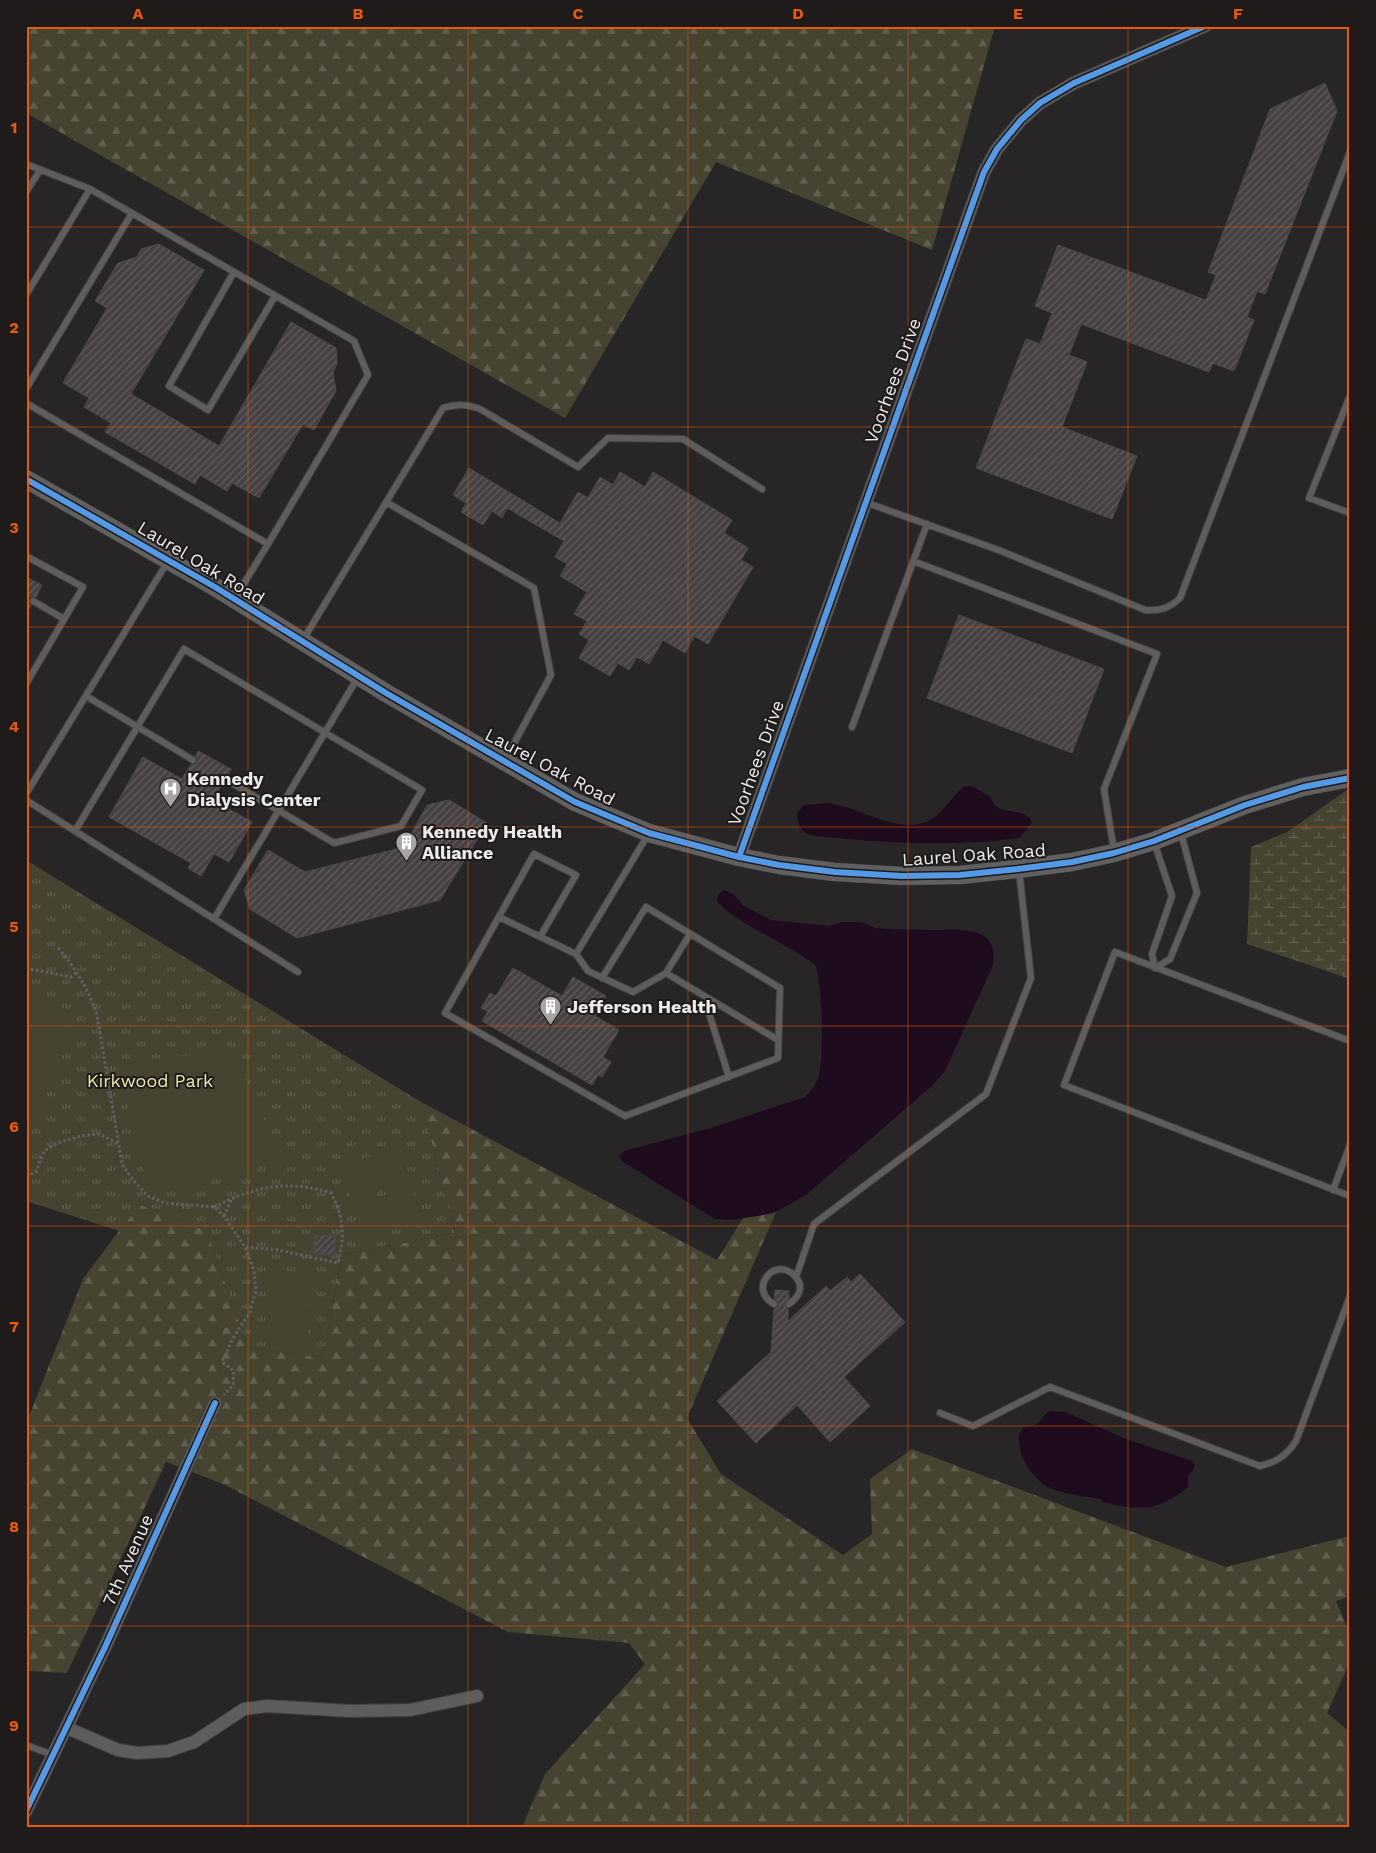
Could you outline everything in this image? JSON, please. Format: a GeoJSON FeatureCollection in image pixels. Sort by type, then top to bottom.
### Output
{"type":"FeatureCollection","features":[{"type":"Feature","properties":{"kind":"street","name":"Voorhees Drive"},"geometry":{"type":"LineString","coordinates":[[739,857],[984,172],[998,149],[1021,120],[1049,98],[1074,83],[1205,26]]}},
{"type":"Feature","properties":{"kind":"street","name":"Laurel Oak Road"},"geometry":{"type":"LineString","coordinates":[[26,479],[168,560],[358,676],[576,802],[649,833],[739,857],[779,865],[835,872],[902,876],[1018,869],[1072,862],[1114,853],[1154,841],[1253,802],[1303,787],[1350,778]]}},
{"type":"Feature","properties":{"kind":"street","name":"7th Avenue"},"geometry":{"type":"LineString","coordinates":[[26,1811],[106,1645],[215,1403]]}},
{"type":"Feature","properties":{"kind":"street"},"geometry":{"type":"LineString","coordinates":[[67,1728],[118,1750],[168,1751],[194,1742],[244,1709],[267,1706],[350,1711],[410,1710],[477,1696]]}},
{"type":"Feature","properties":{"kind":"lane"},"geometry":{"type":"LineString","coordinates":[[866,502],[1000,551],[1145,610],[1165,609],[1173,605],[1180,598],[1350,152]]}},
{"type":"Feature","properties":{"kind":"lane"},"geometry":{"type":"LineString","coordinates":[[26,164],[90,190],[354,341],[368,376],[234,599]]}},
{"type":"Feature","properties":{"kind":"lane"},"geometry":{"type":"LineString","coordinates":[[26,192],[40,170]]}},
{"type":"Feature","properties":{"kind":"lane"},"geometry":{"type":"LineString","coordinates":[[26,294],[90,190]]}},
{"type":"Feature","properties":{"kind":"lane"},"geometry":{"type":"LineString","coordinates":[[26,389],[132,214]]}},
{"type":"Feature","properties":{"kind":"lane"},"geometry":{"type":"LineString","coordinates":[[234,272],[169,386],[208,410],[275,296]]}},
{"type":"Feature","properties":{"kind":"lane"},"geometry":{"type":"LineString","coordinates":[[1349,511],[1309,498],[1350,396]]}},
{"type":"Feature","properties":{"kind":"lane"},"geometry":{"type":"LineString","coordinates":[[26,403],[268,544]]}},
{"type":"Feature","properties":{"kind":"lane"},"geometry":{"type":"LineString","coordinates":[[302,641],[443,408],[455,404],[468,404],[480,409],[578,467],[608,438],[683,439],[762,489]]}},
{"type":"Feature","properties":{"kind":"lane"},"geometry":{"type":"LineString","coordinates":[[386,502],[534,588],[551,675],[504,761]]}},
{"type":"Feature","properties":{"kind":"lane"},"geometry":{"type":"LineString","coordinates":[[852,727],[927,524]]}},
{"type":"Feature","properties":{"kind":"lane"},"geometry":{"type":"LineString","coordinates":[[26,556],[83,587],[26,684]]}},
{"type":"Feature","properties":{"kind":"lane"},"geometry":{"type":"LineString","coordinates":[[26,794],[168,560]]}},
{"type":"Feature","properties":{"kind":"lane"},"geometry":{"type":"LineString","coordinates":[[913,561],[1157,654],[1104,789],[1114,853]]}},
{"type":"Feature","properties":{"kind":"lane"},"geometry":{"type":"LineString","coordinates":[[33,601],[64,619]]}},
{"type":"Feature","properties":{"kind":"lane"},"geometry":{"type":"LineString","coordinates":[[75,831],[184,649],[422,790],[401,826],[334,843],[225,779]]}},
{"type":"Feature","properties":{"kind":"lane"},"geometry":{"type":"LineString","coordinates":[[214,919],[358,676]]}},
{"type":"Feature","properties":{"kind":"lane"},"geometry":{"type":"LineString","coordinates":[[86,696],[193,760]]}},
{"type":"Feature","properties":{"kind":"lane"},"geometry":{"type":"LineString","coordinates":[[26,800],[298,972]]}},
{"type":"Feature","properties":{"kind":"lane"},"geometry":{"type":"LineString","coordinates":[[1155,968],[1170,959],[1197,893],[1180,831]]}},
{"type":"Feature","properties":{"kind":"lane"},"geometry":{"type":"LineString","coordinates":[[576,954],[649,833]]}},
{"type":"Feature","properties":{"kind":"lane"},"geometry":{"type":"LineString","coordinates":[[1154,841],[1172,896],[1152,954],[1155,968]]}},
{"type":"Feature","properties":{"kind":"lane"},"geometry":{"type":"LineString","coordinates":[[540,936],[576,875],[534,854],[445,1013],[625,1116],[778,1058],[780,988],[646,907],[602,978]]}},
{"type":"Feature","properties":{"kind":"lane"},"geometry":{"type":"LineString","coordinates":[[796,1277],[814,1224],[986,1094],[1032,978],[1018,869]]}},
{"type":"Feature","properties":{"kind":"lane"},"geometry":{"type":"LineString","coordinates":[[499,917],[576,954],[588,972],[633,992],[666,973],[690,934]]}},
{"type":"Feature","properties":{"kind":"lane"},"geometry":{"type":"LineString","coordinates":[[1350,1041],[1115,952],[1064,1085],[1350,1196]]}},
{"type":"Feature","properties":{"kind":"lane"},"geometry":{"type":"LineString","coordinates":[[666,973],[778,1040]]}},
{"type":"Feature","properties":{"kind":"lane"},"geometry":{"type":"LineString","coordinates":[[710,999],[707,1007],[729,1077]]}},
{"type":"Feature","properties":{"kind":"lane"},"geometry":{"type":"LineString","coordinates":[[1333,1190],[1350,1145]]}},
{"type":"Feature","properties":{"kind":"lane"},"geometry":{"type":"LineString","coordinates":[[774,1304],[769,1302],[764,1295],[763,1286],[766,1278],[772,1272],[781,1269],[789,1271],[796,1277],[800,1285],[799,1294],[789,1304]]}},
{"type":"Feature","properties":{"kind":"lane"},"geometry":{"type":"LineString","coordinates":[[940,1413],[973,1426],[1050,1387],[1260,1466],[1271,1463],[1286,1454],[1296,1441],[1350,1296]]}},
{"type":"Feature","properties":{"kind":"lane"},"geometry":{"type":"LineString","coordinates":[[26,1745],[53,1755]]}},
{"type":"Feature","properties":{"kind":"path"},"geometry":{"type":"LineString","coordinates":[[58,948],[77,972],[90,994],[97,1015],[122,1164],[132,1179],[148,1196],[165,1203],[214,1207],[232,1198],[257,1190],[287,1185],[313,1187],[331,1193],[339,1208],[343,1245],[338,1263],[278,1250],[245,1247]]}},
{"type":"Feature","properties":{"kind":"path"},"geometry":{"type":"LineString","coordinates":[[26,968],[71,977],[77,972]]}},
{"type":"Feature","properties":{"kind":"path"},"geometry":{"type":"LineString","coordinates":[[26,1176],[36,1172],[44,1150],[57,1143],[81,1136],[99,1134],[119,1144]]}},
{"type":"Feature","properties":{"kind":"path"},"geometry":{"type":"LineString","coordinates":[[224,1216],[232,1198]]}},
{"type":"Feature","properties":{"kind":"path"},"geometry":{"type":"LineString","coordinates":[[214,1207],[224,1216],[245,1247],[254,1271],[256,1290],[250,1312],[233,1338],[222,1362],[234,1371],[233,1385],[215,1403]]}},
{"type":"Feature","properties":{"kind":"green space"},"geometry":{"type":"Polygon","coordinates":[[[26,26],[995,26],[932,250],[716,162],[565,418],[26,113],[26,26]]]}},
{"type":"Feature","properties":{"kind":"green space"},"geometry":{"type":"Polygon","coordinates":[[[1350,788],[1350,979],[1247,944],[1251,847],[1287,832],[1350,788]]]}},
{"type":"Feature","properties":{"kind":"green space","name":"Kirkwood Park"},"geometry":{"type":"Polygon","coordinates":[[[26,860],[421,1102],[455,1233],[342,1255],[323,1358],[248,1347],[207,1231],[140,1204],[120,1231],[26,1201],[26,860]]]}},
{"type":"Feature","properties":{"kind":"green space"},"geometry":{"type":"Polygon","coordinates":[[[26,994],[77,1013],[26,1147],[26,994]]]}},
{"type":"Feature","properties":{"kind":"green space"},"geometry":{"type":"Polygon","coordinates":[[[233,1051],[283,1160],[164,1193],[148,1186],[117,1063],[233,1051]]]}},
{"type":"Feature","properties":{"kind":"green space"},"geometry":{"type":"Polygon","coordinates":[[[421,1102],[717,1260],[743,1218],[776,1212],[687,1418],[721,1474],[843,1555],[872,1534],[870,1479],[912,1449],[1226,1567],[1350,1536],[1350,1596],[1336,1601],[1350,1634],[1350,1662],[1327,1713],[1350,1732],[1350,1827],[522,1827],[545,1774],[645,1664],[629,1643],[508,1632],[223,1484],[166,1462],[67,1673],[26,1671],[26,1424],[83,1279],[139,1204],[207,1231],[248,1347],[323,1358],[342,1255],[455,1233],[421,1102]]]}},
{"type":"Feature","properties":{"kind":"green space"},"geometry":{"type":"Polygon","coordinates":[[[402,1149],[411,1183],[351,1198],[342,1164],[402,1149]]]}},
{"type":"Feature","properties":{"kind":"green space"},"geometry":{"type":"Polygon","coordinates":[[[412,1188],[421,1222],[361,1238],[352,1204],[412,1188]]]}},
{"type":"Feature","properties":{"kind":"green space"},"geometry":{"type":"Polygon","coordinates":[[[270,1277],[311,1279],[308,1349],[266,1347],[270,1277]]]}},
{"type":"Feature","properties":{"kind":"shaded area"},"geometry":{"type":"Polygon","coordinates":[[[965,786],[971,786],[991,797],[998,807],[1023,814],[1032,822],[1020,838],[943,843],[867,841],[815,836],[803,831],[798,822],[797,813],[804,805],[827,803],[850,808],[894,823],[913,825],[923,823],[937,815],[965,786]]]}},
{"type":"Feature","properties":{"kind":"shaded area"},"geometry":{"type":"Polygon","coordinates":[[[724,890],[733,894],[744,906],[771,920],[829,926],[842,922],[855,922],[864,923],[875,928],[965,930],[984,936],[990,942],[993,952],[993,965],[945,1071],[933,1085],[807,1194],[773,1213],[730,1220],[715,1219],[622,1161],[619,1156],[624,1151],[707,1129],[805,1097],[813,1088],[818,1078],[822,1022],[820,989],[816,966],[722,907],[717,900],[718,895],[724,890]]]}},
{"type":"Feature","properties":{"kind":"shaded area"},"geometry":{"type":"Polygon","coordinates":[[[1050,1411],[1065,1412],[1126,1439],[1190,1460],[1195,1466],[1188,1476],[1188,1487],[1167,1501],[1157,1505],[1137,1508],[1103,1502],[1101,1499],[1064,1493],[1045,1485],[1028,1467],[1020,1451],[1019,1443],[1023,1428],[1036,1424],[1050,1411]]]}},
{"type":"Feature","properties":{"kind":"building"},"geometry":{"type":"Polygon","coordinates":[[[1325,83],[1337,111],[1265,294],[1257,291],[1247,317],[1254,320],[1234,371],[1213,363],[1209,372],[1081,324],[1069,355],[1087,362],[1062,427],[1137,456],[1112,519],[976,468],[1026,339],[1040,344],[1052,313],[1035,306],[1058,245],[1206,300],[1216,275],[1208,272],[1270,109],[1325,83]]]}},
{"type":"Feature","properties":{"kind":"building"},"geometry":{"type":"Polygon","coordinates":[[[159,244],[204,270],[131,394],[219,446],[291,322],[336,348],[337,363],[333,373],[336,391],[314,430],[303,424],[259,498],[232,483],[227,491],[200,475],[195,484],[105,432],[111,423],[84,407],[89,398],[63,383],[107,308],[95,301],[118,263],[137,257],[141,249],[159,244]]]}},
{"type":"Feature","properties":{"kind":"building"},"geometry":{"type":"Polygon","coordinates":[[[469,468],[560,523],[578,492],[588,498],[600,477],[613,485],[620,472],[645,487],[653,472],[732,520],[724,533],[748,548],[741,560],[753,567],[708,644],[694,636],[685,653],[663,640],[649,664],[637,657],[629,670],[618,663],[610,676],[579,658],[589,640],[579,634],[587,621],[574,614],[587,592],[560,576],[567,564],[555,557],[564,541],[507,508],[502,518],[492,511],[483,525],[461,512],[466,503],[453,495],[469,468]]]}},
{"type":"Feature","properties":{"kind":"building"},"geometry":{"type":"Polygon","coordinates":[[[26,577],[42,585],[36,597],[31,596],[28,599],[28,603],[31,605],[26,614],[26,577]]]}},
{"type":"Feature","properties":{"kind":"building"},"geometry":{"type":"Polygon","coordinates":[[[959,615],[1104,669],[1072,753],[927,698],[959,615]]]}},
{"type":"Feature","properties":{"kind":"building","name":"Kennedy Dialysis Center"},"geometry":{"type":"Polygon","coordinates":[[[198,751],[231,769],[228,775],[223,774],[220,777],[220,781],[223,783],[213,800],[252,822],[229,862],[214,854],[201,876],[188,868],[191,863],[109,817],[143,757],[182,779],[191,764],[195,765],[197,762],[196,756],[198,751]]]}},
{"type":"Feature","properties":{"kind":"building","name":"Kennedy Health Alliance"},"geometry":{"type":"Polygon","coordinates":[[[449,800],[487,823],[440,900],[297,938],[250,909],[244,890],[268,850],[305,872],[404,847],[427,805],[449,800]]]}},
{"type":"Feature","properties":{"kind":"building","name":"Jefferson Health"},"geometry":{"type":"Polygon","coordinates":[[[513,968],[562,996],[573,977],[606,996],[595,1016],[619,1030],[603,1057],[611,1062],[602,1077],[598,1075],[592,1085],[482,1021],[488,1011],[481,1008],[490,993],[496,996],[513,968]]]}},
{"type":"Feature","properties":{"kind":"building"},"geometry":{"type":"Polygon","coordinates":[[[315,1236],[335,1236],[335,1255],[314,1254],[315,1236]]]}},
{"type":"Feature","properties":{"kind":"building"},"geometry":{"type":"Polygon","coordinates":[[[860,1274],[905,1322],[844,1377],[870,1406],[830,1442],[797,1405],[756,1443],[717,1401],[771,1352],[774,1309],[779,1304],[774,1298],[775,1290],[789,1291],[789,1298],[784,1304],[788,1309],[788,1321],[826,1286],[830,1291],[847,1277],[851,1282],[860,1274]]]}},
{"type":"Feature","properties":{"kind":"cycle path"},"geometry":{"type":"LineString","coordinates":[[739,857],[984,172],[997,149],[1021,120],[1040,103],[1074,83],[1205,26]]}},
{"type":"Feature","properties":{"kind":"cycle path"},"geometry":{"type":"LineString","coordinates":[[26,479],[215,587],[386,693],[575,802],[649,833],[739,857],[779,865],[835,872],[902,876],[960,875],[1018,869],[1072,862],[1114,853],[1154,841],[1245,805],[1303,787],[1350,778]]}},
{"type":"Feature","properties":{"kind":"cycle path"},"geometry":{"type":"LineString","coordinates":[[26,1811],[106,1645],[215,1403]]}},
{"type":"Feature","properties":{"kind":"place","name":"Kennedy Dialysis Center"},"geometry":{"type":"Point","coordinates":[171,808]}},
{"type":"Feature","properties":{"kind":"place","name":"Kennedy Health Alliance"},"geometry":{"type":"Point","coordinates":[406,861]}},
{"type":"Feature","properties":{"kind":"place","name":"Jefferson Health"},"geometry":{"type":"Point","coordinates":[551,1026]}}]}
